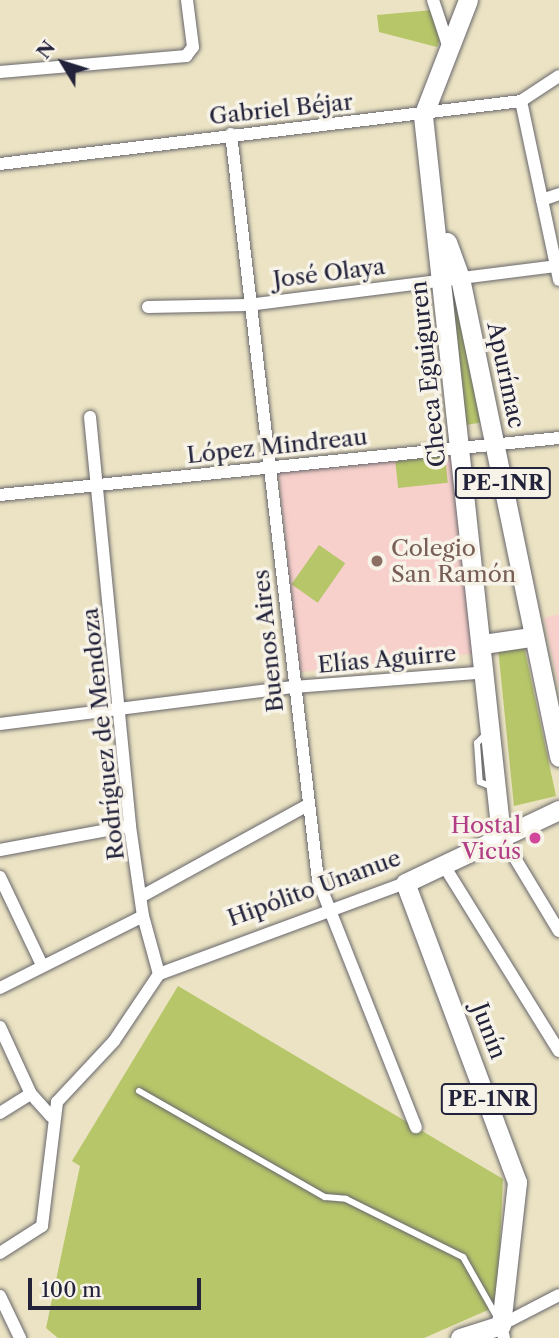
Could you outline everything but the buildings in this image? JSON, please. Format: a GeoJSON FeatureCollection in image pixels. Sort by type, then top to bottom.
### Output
{"type":"FeatureCollection","features":[{"type":"Feature","properties":{"kind":"main road","name":"Checa Eguiguren"},"geometry":{"type":"LineString","coordinates":[[468,0],[423,116],[436,211],[451,279],[460,449],[484,644],[501,835]]}},
{"type":"Feature","properties":{"kind":"main road","name":"Apurímac"},"geometry":{"type":"LineString","coordinates":[[451,279],[496,445],[531,637],[559,757]]}},
{"type":"Feature","properties":{"kind":"main road"},"geometry":{"type":"LineString","coordinates":[[484,644],[531,637]]}},
{"type":"Feature","properties":{"kind":"main road","name":"Hipólito Unanue"},"geometry":{"type":"LineString","coordinates":[[404,883],[559,810]]}},
{"type":"Feature","properties":{"kind":"main road","name":"Junín"},"geometry":{"type":"LineString","coordinates":[[404,883],[517,1182],[502,1332]]}},
{"type":"Feature","properties":{"kind":"main road"},"geometry":{"type":"LineString","coordinates":[[460,1338],[502,1332]]}},
{"type":"Feature","properties":{"kind":"street"},"geometry":{"type":"LineString","coordinates":[[0,72],[186,56],[193,47],[187,0]]}},
{"type":"Feature","properties":{"kind":"street"},"geometry":{"type":"LineString","coordinates":[[433,0],[449,48]]}},
{"type":"Feature","properties":{"kind":"street","name":"Gabriel Béjar"},"geometry":{"type":"LineString","coordinates":[[0,164],[231,134],[423,116],[521,101],[559,76]]}},
{"type":"Feature","properties":{"kind":"street"},"geometry":{"type":"LineString","coordinates":[[521,101],[559,280]]}},
{"type":"Feature","properties":{"kind":"street","name":"Buenos Aires"},"geometry":{"type":"LineString","coordinates":[[231,134],[248,305],[270,466],[293,687],[308,805],[328,915],[416,1127]]}},
{"type":"Feature","properties":{"kind":"street"},"geometry":{"type":"LineString","coordinates":[[542,200],[559,194]]}},
{"type":"Feature","properties":{"kind":"street","name":"José Olaya"},"geometry":{"type":"LineString","coordinates":[[148,307],[248,305],[556,266]]}},
{"type":"Feature","properties":{"kind":"street","name":"Rodríguez de Mendoza"},"geometry":{"type":"LineString","coordinates":[[90,417],[121,711],[130,826],[144,895],[143,916],[159,974]]}},
{"type":"Feature","properties":{"kind":"street","name":"López Mindreau"},"geometry":{"type":"LineString","coordinates":[[0,495],[559,438]]}},
{"type":"Feature","properties":{"kind":"street","name":"Elías Aguirre"},"geometry":{"type":"LineString","coordinates":[[0,723],[121,711],[293,687],[486,672]]}},
{"type":"Feature","properties":{"kind":"street"},"geometry":{"type":"LineString","coordinates":[[144,895],[308,805]]}},
{"type":"Feature","properties":{"kind":"street"},"geometry":{"type":"LineString","coordinates":[[0,850],[130,826]]}},
{"type":"Feature","properties":{"kind":"street"},"geometry":{"type":"LineString","coordinates":[[501,835],[559,931]]}},
{"type":"Feature","properties":{"kind":"street"},"geometry":{"type":"LineString","coordinates":[[443,864],[559,1051]]}},
{"type":"Feature","properties":{"kind":"street"},"geometry":{"type":"LineString","coordinates":[[0,877],[41,963]]}},
{"type":"Feature","properties":{"kind":"street","name":"Hipólito Unanue"},"geometry":{"type":"LineString","coordinates":[[159,974],[277,926],[328,915],[404,883]]}},
{"type":"Feature","properties":{"kind":"street"},"geometry":{"type":"LineString","coordinates":[[0,988],[41,963],[143,916]]}},
{"type":"Feature","properties":{"kind":"street"},"geometry":{"type":"LineString","coordinates":[[0,1254],[41,1226],[51,1116],[159,974]]}},
{"type":"Feature","properties":{"kind":"street"},"geometry":{"type":"LineString","coordinates":[[0,1027],[31,1094],[51,1116]]}},
{"type":"Feature","properties":{"kind":"street"},"geometry":{"type":"LineString","coordinates":[[0,1113],[31,1094]]}},
{"type":"Feature","properties":{"kind":"street"},"geometry":{"type":"LineString","coordinates":[[502,1332],[559,1295]]}},
{"type":"Feature","properties":{"kind":"street"},"geometry":{"type":"LineString","coordinates":[[0,1296],[20,1338]]}},
{"type":"Feature","properties":{"kind":"lane"},"geometry":{"type":"LineString","coordinates":[[139,1091],[325,1197],[346,1199],[463,1257],[502,1332]]}},
{"type":"Feature","properties":{"kind":"shaded area","name":"Colegio San Ramón"},"geometry":{"type":"Polygon","coordinates":[[[452,449],[474,654],[299,672],[278,467],[452,449]]]}},
{"type":"Feature","properties":{"kind":"shaded area"},"geometry":{"type":"Polygon","coordinates":[[[559,614],[559,689],[544,618],[559,614]]]}},
{"type":"Feature","properties":{"kind":"green space"},"geometry":{"type":"Polygon","coordinates":[[[433,10],[442,34],[437,47],[379,32],[377,15],[433,10]]]}},
{"type":"Feature","properties":{"kind":"green space"},"geometry":{"type":"Polygon","coordinates":[[[454,284],[484,422],[466,425],[448,285],[454,284]]]}},
{"type":"Feature","properties":{"kind":"green space"},"geometry":{"type":"Polygon","coordinates":[[[445,456],[448,483],[398,488],[395,461],[445,456]]]}},
{"type":"Feature","properties":{"kind":"green space"},"geometry":{"type":"Polygon","coordinates":[[[319,545],[345,563],[318,603],[291,584],[319,545]]]}},
{"type":"Feature","properties":{"kind":"green space"},"geometry":{"type":"Polygon","coordinates":[[[523,642],[556,796],[514,806],[498,648],[523,642]]]}},
{"type":"Feature","properties":{"kind":"green space"},"geometry":{"type":"Polygon","coordinates":[[[178,986],[503,1179],[497,1306],[424,1338],[58,1338],[46,1328],[80,1166],[72,1161],[178,986]]]}},
{"type":"Feature","properties":{"kind":"place","name":"Colegio San Ramón"},"geometry":{"type":"Point","coordinates":[377,561]}},
{"type":"Feature","properties":{"kind":"place","name":"Hostal Vicús"},"geometry":{"type":"Point","coordinates":[535,838]}}]}
